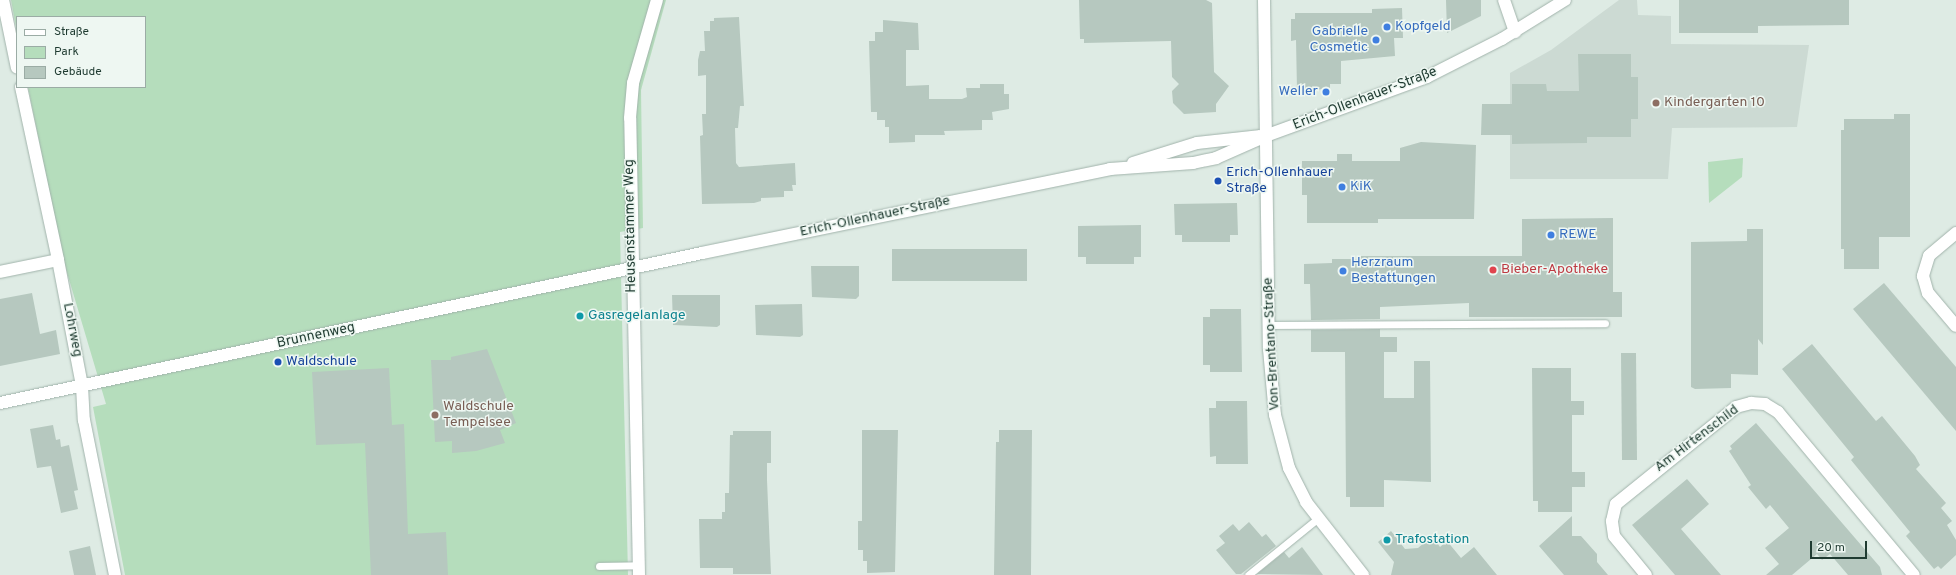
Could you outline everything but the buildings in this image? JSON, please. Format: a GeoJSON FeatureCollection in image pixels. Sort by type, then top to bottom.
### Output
{"type":"FeatureCollection","features":[{"type":"Feature","properties":{"kind":"street"},"geometry":{"type":"LineString","coordinates":[[2,0],[16,63]]}},
{"type":"Feature","properties":{"kind":"street","name":"Heusenstammer Weg"},"geometry":{"type":"LineString","coordinates":[[638,570],[632,267],[631,101],[637,67],[657,0]]}},
{"type":"Feature","properties":{"kind":"street","name":"Von-Brentano-Straße"},"geometry":{"type":"LineString","coordinates":[[1264,0],[1268,135],[1269,324],[1271,389],[1281,444],[1289,468],[1317,518],[1363,575]]}},
{"type":"Feature","properties":{"kind":"street"},"geometry":{"type":"LineString","coordinates":[[1504,0],[1515,32]]}},
{"type":"Feature","properties":{"kind":"street","name":"Erich-Ollenhauer-Straße"},"geometry":{"type":"LineString","coordinates":[[1118,168],[1193,163],[1216,158],[1268,135],[1390,93],[1465,59],[1515,32],[1565,0]]}},
{"type":"Feature","properties":{"kind":"street","name":"Lohrweg"},"geometry":{"type":"LineString","coordinates":[[21,88],[58,260],[82,386],[84,420],[115,575]]}},
{"type":"Feature","properties":{"kind":"street","name":"Erich-Ollenhauer-Straße"},"geometry":{"type":"LineString","coordinates":[[632,267],[1118,168],[1197,143],[1268,135]]}},
{"type":"Feature","properties":{"kind":"street"},"geometry":{"type":"LineString","coordinates":[[1956,232],[1929,256],[1923,276],[1928,293],[1956,326]]}},
{"type":"Feature","properties":{"kind":"street"},"geometry":{"type":"LineString","coordinates":[[0,272],[58,260]]}},
{"type":"Feature","properties":{"kind":"street","name":"Brunnenweg"},"geometry":{"type":"LineString","coordinates":[[0,403],[632,267]]}},
{"type":"Feature","properties":{"kind":"street","name":"Am Hirtenschild"},"geometry":{"type":"LineString","coordinates":[[1646,575],[1614,536],[1612,521],[1616,504],[1736,407],[1751,403],[1765,404],[1778,412],[1914,575]]}},
{"type":"Feature","properties":{"kind":"lane"},"geometry":{"type":"LineString","coordinates":[[1269,324],[1605,323]]}},
{"type":"Feature","properties":{"kind":"lane"},"geometry":{"type":"LineString","coordinates":[[1248,575],[1317,518]]}},
{"type":"Feature","properties":{"kind":"lane"},"geometry":{"type":"LineString","coordinates":[[599,566],[638,570]]}},
{"type":"Feature","properties":{"kind":"shaded area","name":"Kindergarten 10"},"geometry":{"type":"Polygon","coordinates":[[[1619,0],[1637,0],[1638,15],[1671,16],[1671,44],[1809,45],[1797,127],[1672,128],[1668,179],[1510,179],[1510,73],[1551,50],[1619,0]]]}},
{"type":"Feature","properties":{"kind":"green space"},"geometry":{"type":"Polygon","coordinates":[[[11,0],[666,0],[641,90],[643,228],[620,232],[628,575],[125,575],[93,407],[106,404],[63,259],[28,88],[146,88],[146,16],[16,16],[16,27],[11,0]]]}},
{"type":"Feature","properties":{"kind":"green space"},"geometry":{"type":"Polygon","coordinates":[[[1743,158],[1742,177],[1709,203],[1708,162],[1743,158]]]}},
{"type":"Feature","properties":{"kind":"place","name":"Kopfgeld"},"geometry":{"type":"Point","coordinates":[1387,27]}},
{"type":"Feature","properties":{"kind":"place","name":"Gabrielle Cosmetic"},"geometry":{"type":"Point","coordinates":[1376,40]}},
{"type":"Feature","properties":{"kind":"place","name":"Weller"},"geometry":{"type":"Point","coordinates":[1326,92]}},
{"type":"Feature","properties":{"kind":"place","name":"Kindergarten 10"},"geometry":{"type":"Point","coordinates":[1656,103]}},
{"type":"Feature","properties":{"kind":"place","name":"Erich-Ollenhauer Straße"},"geometry":{"type":"Point","coordinates":[1218,181]}},
{"type":"Feature","properties":{"kind":"place","name":"KiK"},"geometry":{"type":"Point","coordinates":[1342,187]}},
{"type":"Feature","properties":{"kind":"place","name":"REWE"},"geometry":{"type":"Point","coordinates":[1551,235]}},
{"type":"Feature","properties":{"kind":"place","name":"Bieber-Apotheke"},"geometry":{"type":"Point","coordinates":[1493,270]}},
{"type":"Feature","properties":{"kind":"place","name":"Herzraum Bestattungen"},"geometry":{"type":"Point","coordinates":[1343,271]}},
{"type":"Feature","properties":{"kind":"place","name":"Gasregelanlage"},"geometry":{"type":"Point","coordinates":[580,316]}},
{"type":"Feature","properties":{"kind":"place","name":"Waldschule"},"geometry":{"type":"Point","coordinates":[278,362]}},
{"type":"Feature","properties":{"kind":"place","name":"Waldschule Tempelsee"},"geometry":{"type":"Point","coordinates":[435,415]}},
{"type":"Feature","properties":{"kind":"place","name":"Trafostation"},"geometry":{"type":"Point","coordinates":[1387,540]}}]}
